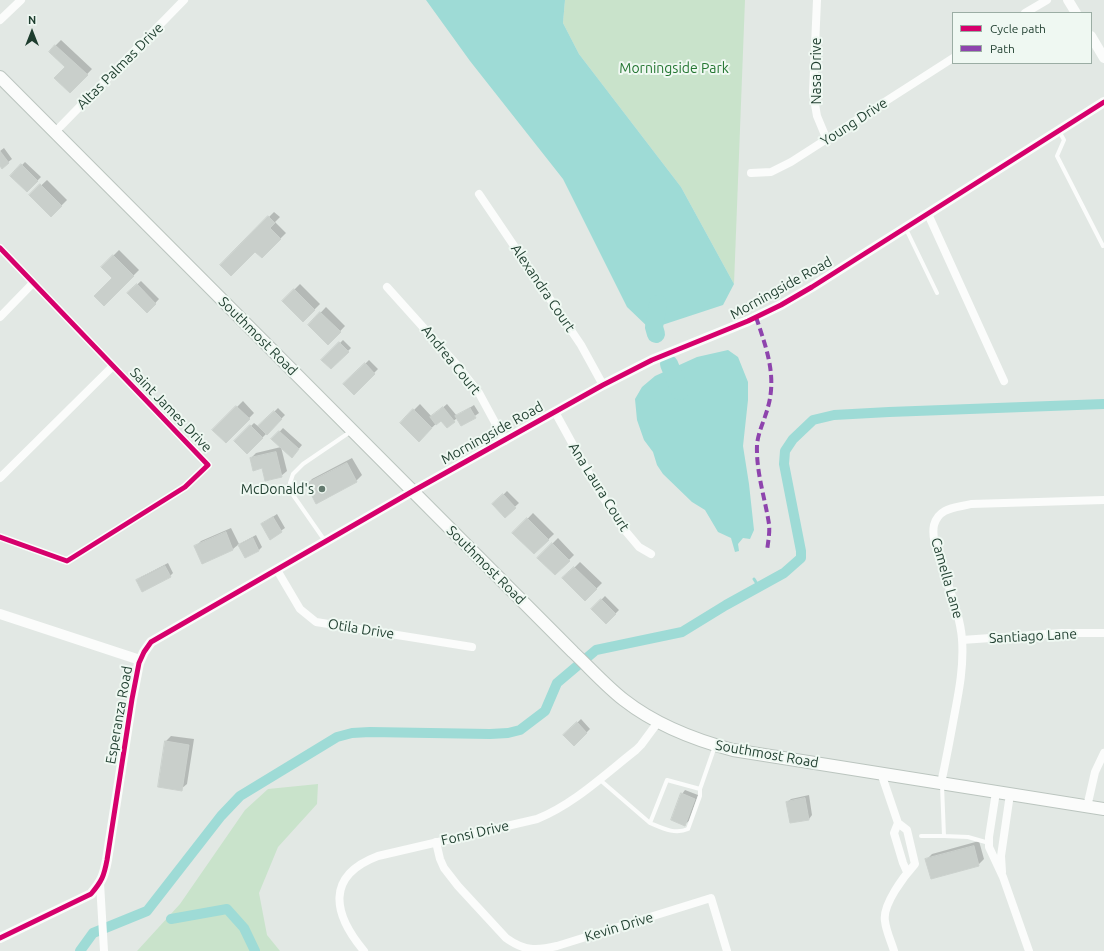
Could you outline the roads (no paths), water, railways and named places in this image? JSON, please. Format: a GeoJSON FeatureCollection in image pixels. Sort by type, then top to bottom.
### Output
{"type":"FeatureCollection","features":[{"type":"Feature","properties":{"kind":"main road","name":"Southmost Road"},"geometry":{"type":"LineString","coordinates":[[0,77],[592,671],[625,701],[658,722],[688,736],[715,745],[755,754],[1104,809]]}},
{"type":"Feature","properties":{"kind":"street"},"geometry":{"type":"LineString","coordinates":[[0,20],[20,0]]}},
{"type":"Feature","properties":{"kind":"street","name":"Altas Palmas Drive"},"geometry":{"type":"LineString","coordinates":[[55,132],[184,0]]}},
{"type":"Feature","properties":{"kind":"street","name":"Nasa Drive"},"geometry":{"type":"LineString","coordinates":[[818,0],[813,93],[816,116],[826,140]]}},
{"type":"Feature","properties":{"kind":"street"},"geometry":{"type":"LineString","coordinates":[[1028,12],[1047,0]]}},
{"type":"Feature","properties":{"kind":"street"},"geometry":{"type":"LineString","coordinates":[[1068,0],[1075,12]]}},
{"type":"Feature","properties":{"kind":"street"},"geometry":{"type":"LineString","coordinates":[[1092,38],[1104,58]]}},
{"type":"Feature","properties":{"kind":"street","name":"Young Drive"},"geometry":{"type":"LineString","coordinates":[[751,173],[771,172],[791,162],[952,59]]}},
{"type":"Feature","properties":{"kind":"street","name":"Morningside Road"},"geometry":{"type":"LineString","coordinates":[[413,491],[603,385],[652,360],[731,328],[781,305],[812,287],[1104,102]]}},
{"type":"Feature","properties":{"kind":"street","name":"Alexandra Court"},"geometry":{"type":"LineString","coordinates":[[479,194],[581,344],[603,385]]}},
{"type":"Feature","properties":{"kind":"street"},"geometry":{"type":"LineString","coordinates":[[928,214],[1004,381]]}},
{"type":"Feature","properties":{"kind":"street","name":"Saint James Drive"},"geometry":{"type":"LineString","coordinates":[[0,248],[208,465],[185,487],[67,561],[0,537]]}},
{"type":"Feature","properties":{"kind":"street"},"geometry":{"type":"LineString","coordinates":[[0,317],[33,283]]}},
{"type":"Feature","properties":{"kind":"street","name":"Andrea Court"},"geometry":{"type":"LineString","coordinates":[[387,287],[432,335],[479,393],[505,441]]}},
{"type":"Feature","properties":{"kind":"street"},"geometry":{"type":"LineString","coordinates":[[0,478],[113,366]]}},
{"type":"Feature","properties":{"kind":"street","name":"Ana Laura Court"},"geometry":{"type":"LineString","coordinates":[[555,412],[594,483],[623,528],[638,547],[651,554]]}},
{"type":"Feature","properties":{"kind":"street","name":"Esperanza Road"},"geometry":{"type":"LineString","coordinates":[[0,938],[91,894],[100,883],[105,873],[132,699],[140,660],[151,642],[413,491]]}},
{"type":"Feature","properties":{"kind":"street","name":"Camella Lane"},"geometry":{"type":"LineString","coordinates":[[942,783],[960,682],[962,640],[955,607],[937,550],[933,532],[934,524],[938,516],[951,508],[971,504],[1104,500]]}},
{"type":"Feature","properties":{"kind":"street","name":"Otila Drive"},"geometry":{"type":"LineString","coordinates":[[277,570],[300,609],[316,622],[472,647]]}},
{"type":"Feature","properties":{"kind":"street"},"geometry":{"type":"LineString","coordinates":[[0,614],[140,660]]}},
{"type":"Feature","properties":{"kind":"street","name":"Santiago Lane"},"geometry":{"type":"LineString","coordinates":[[962,640],[1062,633],[1104,633]]}},
{"type":"Feature","properties":{"kind":"street","name":"Fonsi Drive"},"geometry":{"type":"LineString","coordinates":[[364,951],[349,930],[342,916],[340,902],[340,889],[345,877],[354,868],[365,861],[378,856],[537,819],[553,812],[568,803],[641,745],[658,722]]}},
{"type":"Feature","properties":{"kind":"street"},"geometry":{"type":"LineString","coordinates":[[1088,807],[1095,772],[1104,753]]}},
{"type":"Feature","properties":{"kind":"street"},"geometry":{"type":"LineString","coordinates":[[881,773],[898,823],[907,830],[915,864],[907,872],[886,908],[884,920],[894,951]]}},
{"type":"Feature","properties":{"kind":"street"},"geometry":{"type":"LineString","coordinates":[[996,792],[989,843],[992,855],[1003,877],[1029,951]]}},
{"type":"Feature","properties":{"kind":"street"},"geometry":{"type":"LineString","coordinates":[[1003,877],[1001,856],[1010,794]]}},
{"type":"Feature","properties":{"kind":"street"},"geometry":{"type":"LineString","coordinates":[[898,823],[894,833],[907,872]]}},
{"type":"Feature","properties":{"kind":"street","name":"Kevin Drive"},"geometry":{"type":"LineString","coordinates":[[436,842],[444,868],[458,886],[506,938],[514,944],[524,948],[535,950],[558,946],[711,898],[727,951]]}},
{"type":"Feature","properties":{"kind":"street"},"geometry":{"type":"LineString","coordinates":[[898,848],[911,844]]}},
{"type":"Feature","properties":{"kind":"street"},"geometry":{"type":"LineString","coordinates":[[100,883],[104,951]]}},
{"type":"Feature","properties":{"kind":"lane"},"geometry":{"type":"LineString","coordinates":[[1059,131],[1064,140],[1057,156],[1103,246]]}},
{"type":"Feature","properties":{"kind":"lane"},"geometry":{"type":"LineString","coordinates":[[905,228],[937,293]]}},
{"type":"Feature","properties":{"kind":"lane"},"geometry":{"type":"LineString","coordinates":[[325,542],[294,495],[290,483],[293,474],[303,464],[352,430]]}},
{"type":"Feature","properties":{"kind":"lane"},"geometry":{"type":"LineString","coordinates":[[599,779],[650,823],[680,833],[688,830],[700,796],[700,788],[715,745]]}},
{"type":"Feature","properties":{"kind":"lane"},"geometry":{"type":"LineString","coordinates":[[650,823],[667,780],[700,788]]}},
{"type":"Feature","properties":{"kind":"lane"},"geometry":{"type":"LineString","coordinates":[[942,783],[944,836]]}},
{"type":"Feature","properties":{"kind":"lane"},"geometry":{"type":"LineString","coordinates":[[921,836],[968,837],[989,843]]}},
{"type":"Feature","properties":{"kind":"water"},"geometry":{"type":"Polygon","coordinates":[[[426,0],[565,0],[563,23],[579,54],[681,187],[734,284],[723,305],[650,329],[627,307],[563,179],[470,61],[426,0]]]}},
{"type":"Feature","properties":{"kind":"water"},"geometry":{"type":"Polygon","coordinates":[[[728,350],[738,357],[748,382],[748,400],[743,446],[754,530],[750,539],[743,538],[738,544],[739,551],[735,552],[731,538],[718,532],[705,510],[692,502],[663,474],[657,465],[653,452],[644,440],[637,420],[635,399],[642,387],[655,376],[697,357],[728,350]]]}},
{"type":"Feature","properties":{"kind":"waterway"},"geometry":{"type":"LineString","coordinates":[[656,334],[654,327],[658,304]]}},
{"type":"Feature","properties":{"kind":"waterway"},"geometry":{"type":"LineString","coordinates":[[669,364],[680,391]]}},
{"type":"Feature","properties":{"kind":"waterway"},"geometry":{"type":"LineString","coordinates":[[80,951],[93,933],[147,911],[221,816],[240,796],[337,737],[352,733],[370,732],[490,734],[508,733],[520,730],[545,711],[557,683],[596,650],[682,632],[726,605],[784,573],[801,558],[801,551],[784,464],[785,451],[793,439],[813,420],[834,415],[1104,404]]}},
{"type":"Feature","properties":{"kind":"waterway"},"geometry":{"type":"LineString","coordinates":[[754,579],[759,587]]}},
{"type":"Feature","properties":{"kind":"waterway"},"geometry":{"type":"LineString","coordinates":[[171,919],[227,909],[244,928],[255,951]]}},
{"type":"Feature","properties":{"kind":"place","name":"McDonald's"},"geometry":{"type":"Point","coordinates":[322,489]}},
{"type":"Feature","properties":{"kind":"park label","name":"Morningside Park"},"geometry":{"type":"Point","coordinates":[674,68]}}]}
